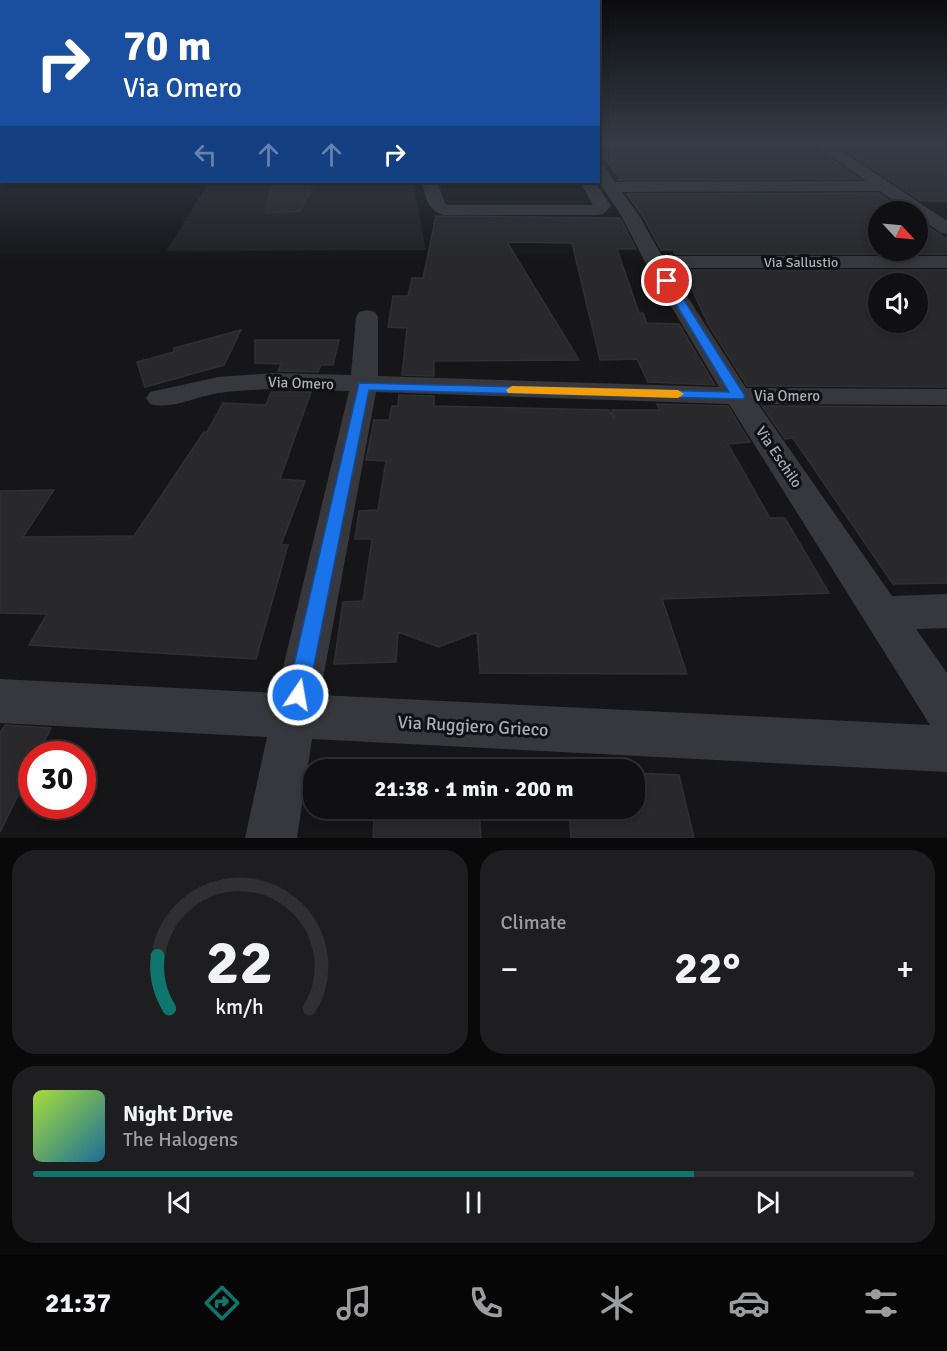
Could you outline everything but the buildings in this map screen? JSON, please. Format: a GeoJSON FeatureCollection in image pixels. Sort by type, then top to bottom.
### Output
{"type":"FeatureCollection","features":[{"type":"Feature","properties":{"kind":"street","name":"Via Eschilo"},"geometry":{"type":"LineString","coordinates":[[607,181],[738,396],[947,711]]}},
{"type":"Feature","properties":{"kind":"street"},"geometry":{"type":"LineString","coordinates":[[875,181],[947,229]]}},
{"type":"Feature","properties":{"kind":"street"},"geometry":{"type":"LineString","coordinates":[[430,183],[437,206],[444,210],[597,210],[603,206],[589,183]]}},
{"type":"Feature","properties":{"kind":"street"},"geometry":{"type":"LineString","coordinates":[[611,187],[882,186]]}},
{"type":"Feature","properties":{"kind":"street","name":"Via Sallustio"},"geometry":{"type":"LineString","coordinates":[[655,262],[947,262]]}},
{"type":"Feature","properties":{"kind":"street"},"geometry":{"type":"LineString","coordinates":[[271,838],[293,718],[364,386],[367,317]]}},
{"type":"Feature","properties":{"kind":"street","name":"Via Omero"},"geometry":{"type":"LineString","coordinates":[[160,398],[218,385],[274,381],[364,386],[738,396],[947,397]]}},
{"type":"Feature","properties":{"kind":"street"},"geometry":{"type":"LineString","coordinates":[[884,613],[947,611]]}},
{"type":"Feature","properties":{"kind":"street","name":"Via Ruggiero Grieco"},"geometry":{"type":"LineString","coordinates":[[0,701],[293,718],[947,750]]}},
{"type":"Feature","properties":{"kind":"shaded area"},"geometry":{"type":"Polygon","coordinates":[[[208,183],[413,183],[426,250],[166,251],[208,183]]]}},
{"type":"Feature","properties":{"kind":"slow traffic"},"geometry":{"type":"LineString","coordinates":[[512,390],[678,394]]}},
{"type":"Feature","properties":{"kind":"route"},"geometry":{"type":"LineString","coordinates":[[298,695],[364,386],[738,396],[667,281]]}}]}
